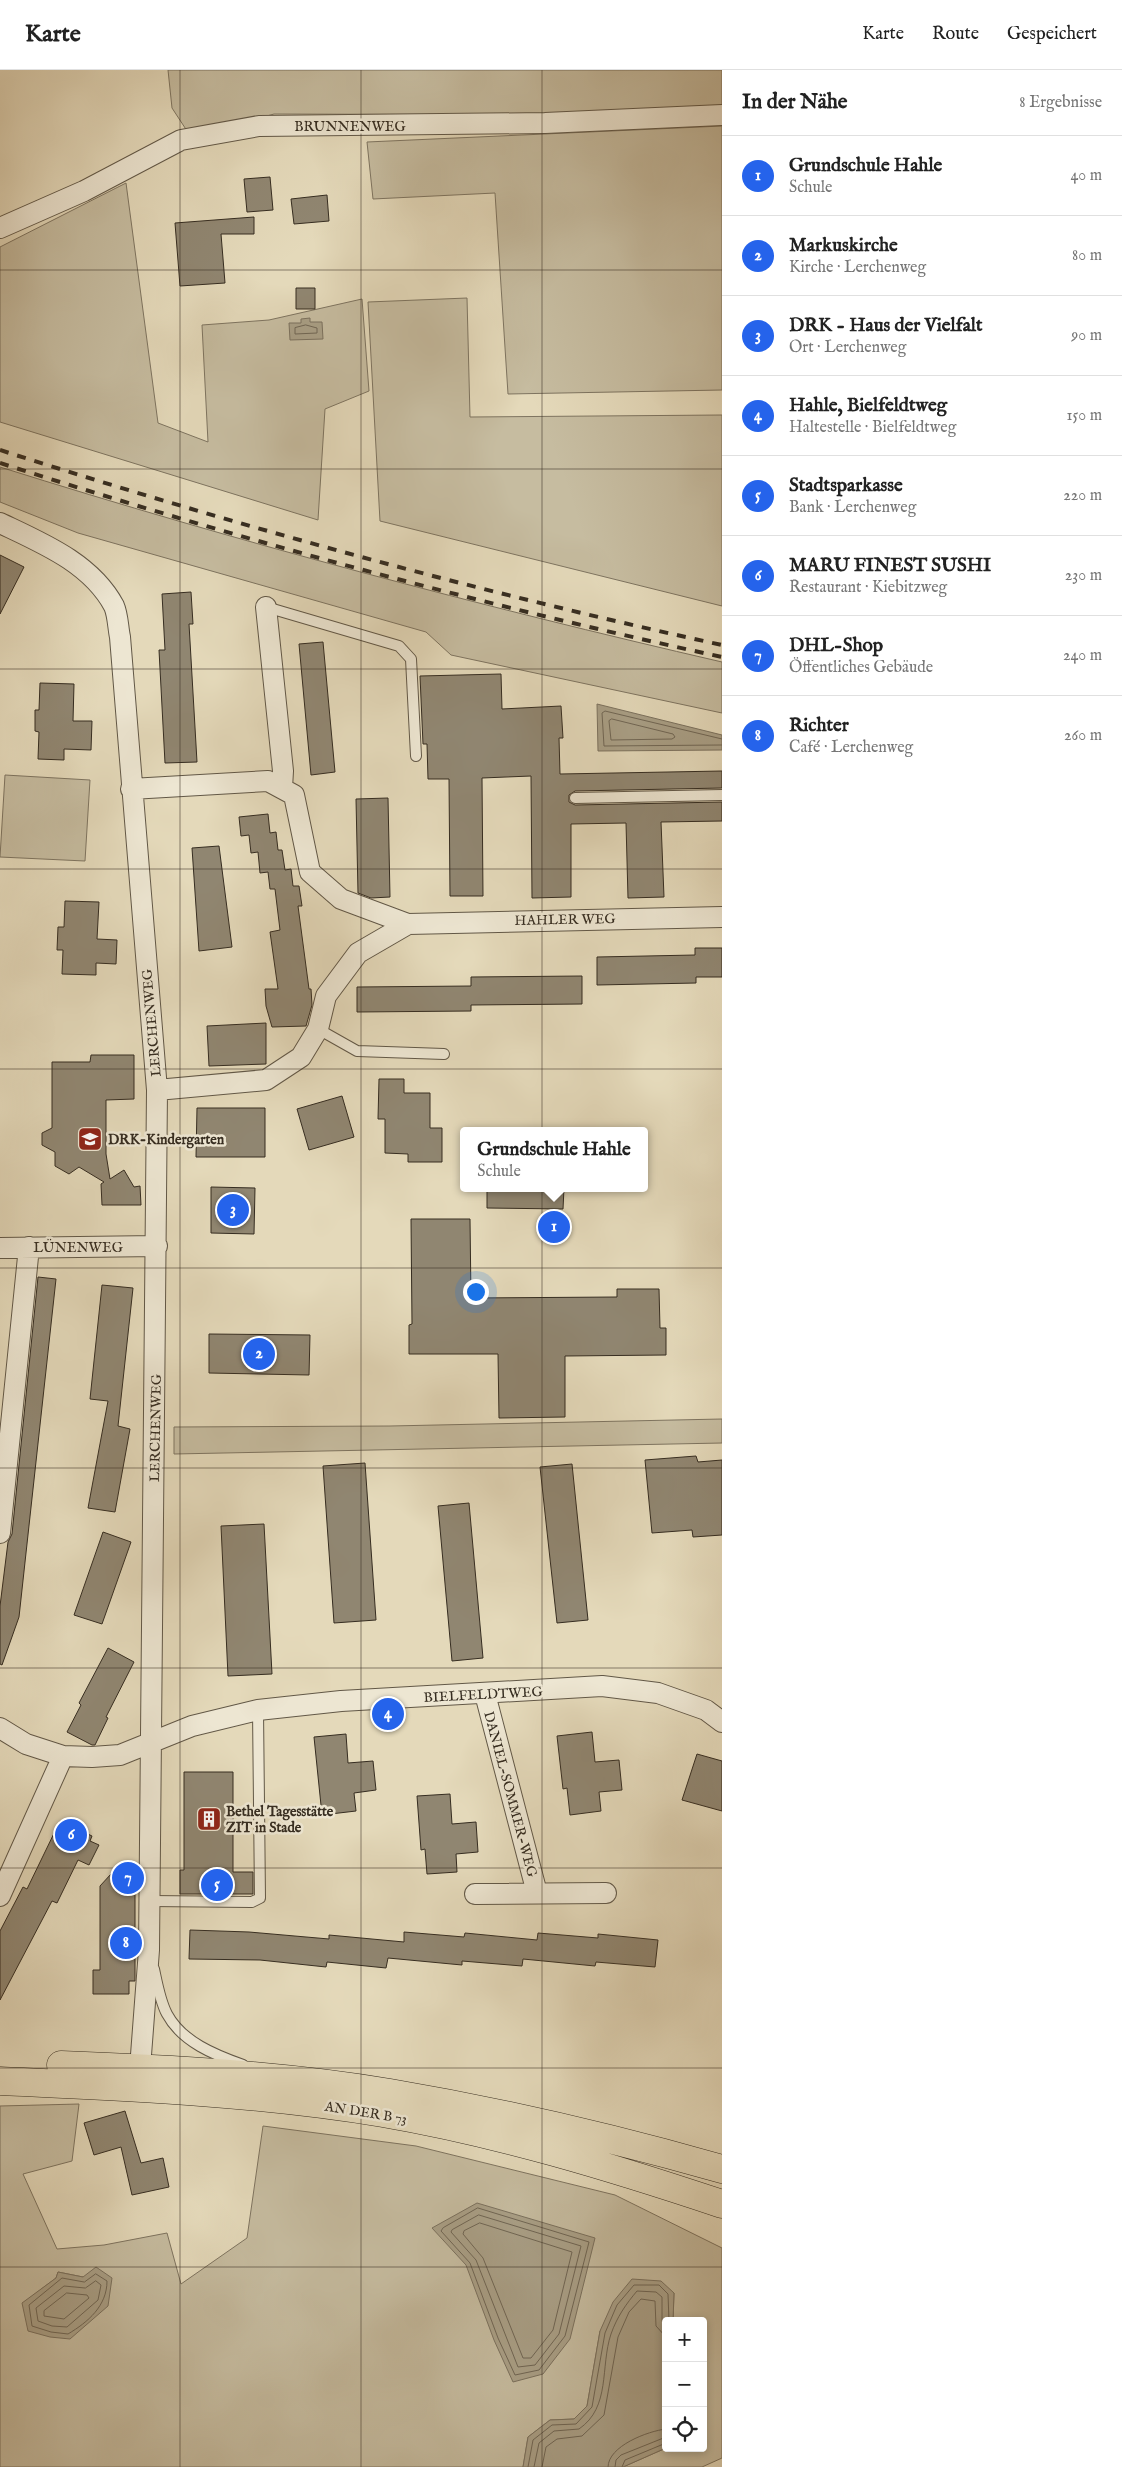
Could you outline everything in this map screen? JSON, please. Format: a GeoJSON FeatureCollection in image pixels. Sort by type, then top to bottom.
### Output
{"type":"FeatureCollection","features":[{"type":"Feature","properties":{"kind":"main road","name":"AN DER B 73"},"geometry":{"type":"LineString","coordinates":[[0,2063],[139,2078],[392,2115],[550,2150],[722,2204]]}},
{"type":"Feature","properties":{"kind":"main road","name":"AN DER B 73"},"geometry":{"type":"LineString","coordinates":[[0,2082],[261,2077],[388,2093],[487,2112],[642,2147],[722,2169]]}},
{"type":"Feature","properties":{"kind":"street","name":"BRUNNENWEG"},"geometry":{"type":"LineString","coordinates":[[0,228],[84,191],[181,140],[259,126],[545,123],[722,115]]}},
{"type":"Feature","properties":{"kind":"street","name":"LERCHENWEG"},"geometry":{"type":"LineString","coordinates":[[0,523],[68,558],[92,578],[114,608],[120,637],[157,1090],[150,1901],[149,1950],[139,2078]]}},
{"type":"Feature","properties":{"kind":"street"},"geometry":{"type":"LineString","coordinates":[[131,789],[268,781],[282,788],[283,771],[266,608]]}},
{"type":"Feature","properties":{"kind":"street","name":"HAHLER WEG"},"geometry":{"type":"LineString","coordinates":[[282,788],[294,795],[310,872],[341,900],[408,924],[722,917]]}},
{"type":"Feature","properties":{"kind":"street","name":"HAHLER WEG"},"geometry":{"type":"LineString","coordinates":[[157,1090],[266,1080],[301,1057],[318,1029],[326,996],[358,953],[408,924]]}},
{"type":"Feature","properties":{"kind":"street","name":"LÜNENWEG"},"geometry":{"type":"LineString","coordinates":[[0,1248],[157,1246]]}},
{"type":"Feature","properties":{"kind":"street"},"geometry":{"type":"LineString","coordinates":[[0,1533],[29,1247]]}},
{"type":"Feature","properties":{"kind":"street","name":"BIELFELDTWEG"},"geometry":{"type":"LineString","coordinates":[[0,1728],[26,1744],[63,1756],[92,1757],[120,1755],[192,1726],[258,1710],[341,1701],[602,1686],[658,1693],[706,1710],[722,1722]]}},
{"type":"Feature","properties":{"kind":"street","name":"DANIEL-SOMMER-WEG"},"geometry":{"type":"LineString","coordinates":[[485,1694],[537,1893]]}},
{"type":"Feature","properties":{"kind":"street"},"geometry":{"type":"LineString","coordinates":[[0,1896],[63,1756]]}},
{"type":"Feature","properties":{"kind":"street","name":"DANIEL-SOMMER-WEG"},"geometry":{"type":"LineString","coordinates":[[475,1894],[606,1893]]}},
{"type":"Feature","properties":{"kind":"lane"},"geometry":{"type":"LineString","coordinates":[[266,608],[398,646],[405,652],[411,659],[416,756]]}},
{"type":"Feature","properties":{"kind":"lane"},"geometry":{"type":"LineString","coordinates":[[575,798],[722,795]]}},
{"type":"Feature","properties":{"kind":"lane"},"geometry":{"type":"LineString","coordinates":[[318,1029],[357,1051],[444,1054]]}},
{"type":"Feature","properties":{"kind":"lane"},"geometry":{"type":"LineString","coordinates":[[150,1901],[252,1902],[260,1898],[258,1710]]}},
{"type":"Feature","properties":{"kind":"lane"},"geometry":{"type":"LineString","coordinates":[[149,1950],[167,2014],[178,2028],[192,2040],[215,2054],[260,2072],[261,2077]]}},
{"type":"Feature","properties":{"kind":"shaded area"},"geometry":{"type":"Polygon","coordinates":[[[168,70],[722,70],[722,110],[617,115],[274,114],[191,137],[172,108],[168,70]]]}},
{"type":"Feature","properties":{"kind":"shaded area"},"geometry":{"type":"Polygon","coordinates":[[[722,126],[722,390],[508,394],[495,193],[373,199],[367,142],[722,126]]]}},
{"type":"Feature","properties":{"kind":"shaded area"},"geometry":{"type":"Polygon","coordinates":[[[126,183],[158,423],[208,442],[202,325],[269,320],[362,299],[369,391],[325,409],[318,520],[0,422],[0,247],[126,183]]]}},
{"type":"Feature","properties":{"kind":"shaded area"},"geometry":{"type":"Polygon","coordinates":[[[467,298],[470,417],[722,415],[722,606],[380,521],[368,302],[467,298]]]}},
{"type":"Feature","properties":{"kind":"shaded area"},"geometry":{"type":"Polygon","coordinates":[[[0,467],[89,495],[359,572],[631,641],[722,662],[722,713],[451,655],[426,632],[78,533],[0,502],[0,467]]]}},
{"type":"Feature","properties":{"kind":"shaded area"},"geometry":{"type":"Polygon","coordinates":[[[5,775],[90,780],[85,861],[0,857],[5,775]]]}},
{"type":"Feature","properties":{"kind":"shaded area"},"geometry":{"type":"Polygon","coordinates":[[[722,1419],[722,1443],[174,1454],[174,1427],[390,1426],[722,1419]]]}},
{"type":"Feature","properties":{"kind":"shaded area"},"geometry":{"type":"Polygon","coordinates":[[[79,2104],[72,2161],[23,2174],[57,2249],[104,2245],[167,2233],[181,2284],[247,2238],[263,2126],[416,2146],[615,2195],[722,2248],[722,2458],[702,2467],[623,2467],[662,2450],[662,2452],[707,2452],[707,2317],[673,2317],[674,2293],[600,2331],[587,2406],[574,2419],[550,2420],[528,2437],[523,2467],[0,2467],[0,2106],[79,2104]],[[58,2272],[56,2278],[23,2303],[83,2277],[58,2272]]]}},
{"type":"Feature","properties":{"kind":"water"},"geometry":{"type":"Polygon","coordinates":[[[310,318],[310,322],[322,322],[323,339],[290,340],[289,323],[301,323],[301,319],[310,318]]]}},
{"type":"Feature","properties":{"kind":"water"},"geometry":{"type":"Polygon","coordinates":[[[597,704],[722,735],[722,750],[598,751],[597,704]]]}},
{"type":"Feature","properties":{"kind":"water"},"geometry":{"type":"Polygon","coordinates":[[[477,2203],[595,2238],[570,2339],[543,2374],[513,2382],[494,2340],[466,2265],[432,2228],[477,2203]]]}},
{"type":"Feature","properties":{"kind":"water"},"geometry":{"type":"Polygon","coordinates":[[[96,2267],[112,2278],[108,2306],[70,2339],[50,2337],[28,2331],[22,2303],[56,2278],[58,2272],[83,2277],[96,2267]]]}},
{"type":"Feature","properties":{"kind":"water"},"geometry":{"type":"Polygon","coordinates":[[[632,2279],[661,2281],[674,2293],[673,2317],[662,2317],[662,2450],[623,2467],[523,2467],[528,2437],[550,2420],[574,2419],[587,2406],[600,2331],[613,2302],[632,2279]]]}},
{"type":"Feature","properties":{"kind":"building"},"geometry":{"type":"Polygon","coordinates":[[[270,177],[273,210],[247,212],[244,179],[270,177]]]}},
{"type":"Feature","properties":{"kind":"building"},"geometry":{"type":"Polygon","coordinates":[[[327,195],[329,221],[294,224],[291,199],[327,195]]]}},
{"type":"Feature","properties":{"kind":"building"},"geometry":{"type":"Polygon","coordinates":[[[254,217],[254,234],[221,234],[225,283],[180,286],[175,223],[254,217]]]}},
{"type":"Feature","properties":{"kind":"building"},"geometry":{"type":"Polygon","coordinates":[[[296,288],[315,288],[315,309],[296,309],[296,288]]]}},
{"type":"Feature","properties":{"kind":"building"},"geometry":{"type":"Polygon","coordinates":[[[0,555],[24,567],[0,614],[0,555]]]}},
{"type":"Feature","properties":{"kind":"building"},"geometry":{"type":"Polygon","coordinates":[[[191,592],[193,624],[189,624],[197,762],[165,763],[159,650],[165,650],[162,594],[191,592]]]}},
{"type":"Feature","properties":{"kind":"building"},"geometry":{"type":"Polygon","coordinates":[[[323,642],[335,772],[311,775],[299,644],[323,642]]]}},
{"type":"Feature","properties":{"kind":"building"},"geometry":{"type":"Polygon","coordinates":[[[501,674],[502,709],[561,706],[563,738],[559,738],[560,774],[722,771],[722,788],[575,791],[569,795],[569,802],[575,805],[722,802],[722,821],[661,822],[664,897],[628,898],[626,823],[571,824],[571,897],[532,898],[531,776],[482,778],[483,896],[450,896],[449,779],[428,779],[427,744],[423,744],[420,676],[501,674]]]}},
{"type":"Feature","properties":{"kind":"building"},"geometry":{"type":"Polygon","coordinates":[[[40,683],[74,684],[73,721],[92,721],[91,750],[64,749],[64,760],[38,759],[39,732],[35,731],[35,710],[39,710],[40,683]]]}},
{"type":"Feature","properties":{"kind":"building"},"geometry":{"type":"Polygon","coordinates":[[[388,798],[390,897],[371,898],[358,893],[356,799],[388,798]]]}},
{"type":"Feature","properties":{"kind":"building"},"geometry":{"type":"Polygon","coordinates":[[[268,814],[270,833],[276,832],[278,850],[282,850],[285,870],[291,869],[293,886],[299,886],[302,906],[298,906],[312,1005],[306,1026],[272,1027],[266,1006],[265,989],[278,989],[270,932],[280,930],[275,889],[270,889],[268,872],[260,873],[258,852],[251,853],[249,835],[241,836],[239,817],[268,814]]]}},
{"type":"Feature","properties":{"kind":"building"},"geometry":{"type":"Polygon","coordinates":[[[219,846],[232,947],[199,951],[192,848],[219,846]]]}},
{"type":"Feature","properties":{"kind":"building"},"geometry":{"type":"Polygon","coordinates":[[[65,901],[99,902],[97,939],[117,940],[116,964],[96,963],[96,975],[62,974],[63,950],[57,950],[58,927],[64,927],[65,901]]]}},
{"type":"Feature","properties":{"kind":"building"},"geometry":{"type":"Polygon","coordinates":[[[695,948],[722,948],[722,977],[696,977],[696,983],[597,985],[597,957],[695,955],[695,948]]]}},
{"type":"Feature","properties":{"kind":"building"},"geometry":{"type":"Polygon","coordinates":[[[582,976],[582,1004],[471,1005],[471,1011],[357,1012],[357,987],[471,986],[471,977],[582,976]]]}},
{"type":"Feature","properties":{"kind":"building"},"geometry":{"type":"Polygon","coordinates":[[[266,1023],[266,1064],[209,1066],[207,1026],[266,1023]]]}},
{"type":"Feature","properties":{"kind":"building"},"geometry":{"type":"Polygon","coordinates":[[[91,1055],[134,1055],[134,1099],[106,1100],[106,1154],[110,1179],[124,1170],[134,1187],[140,1186],[141,1205],[102,1205],[101,1184],[104,1182],[79,1167],[69,1174],[55,1166],[55,1152],[42,1145],[42,1133],[52,1128],[52,1062],[90,1062],[91,1055]]]}},
{"type":"Feature","properties":{"kind":"building"},"geometry":{"type":"Polygon","coordinates":[[[379,1079],[404,1079],[404,1093],[430,1093],[430,1128],[442,1128],[442,1162],[408,1162],[408,1154],[385,1153],[385,1119],[378,1119],[379,1079]]]}},
{"type":"Feature","properties":{"kind":"building"},"geometry":{"type":"Polygon","coordinates":[[[342,1096],[354,1137],[309,1150],[297,1109],[342,1096]]]}},
{"type":"Feature","properties":{"kind":"building"},"geometry":{"type":"Polygon","coordinates":[[[197,1108],[265,1108],[265,1157],[196,1157],[197,1108]]]}},
{"type":"Feature","properties":{"kind":"building"},"geometry":{"type":"Polygon","coordinates":[[[211,1187],[255,1188],[254,1234],[211,1233],[211,1187]]]}},
{"type":"Feature","properties":{"kind":"building"},"geometry":{"type":"Polygon","coordinates":[[[487,1192],[564,1192],[563,1209],[487,1208],[487,1192]]]}},
{"type":"Feature","properties":{"kind":"building"},"geometry":{"type":"Polygon","coordinates":[[[411,1219],[470,1219],[471,1298],[617,1297],[617,1289],[659,1289],[660,1328],[666,1328],[666,1355],[565,1356],[565,1417],[499,1418],[498,1354],[409,1354],[409,1325],[412,1324],[411,1219]]]}},
{"type":"Feature","properties":{"kind":"building"},"geometry":{"type":"Polygon","coordinates":[[[38,1277],[56,1279],[19,1617],[2,1665],[0,1664],[0,1606],[8,1542],[12,1534],[38,1277]]]}},
{"type":"Feature","properties":{"kind":"building"},"geometry":{"type":"Polygon","coordinates":[[[102,1285],[133,1288],[118,1426],[130,1429],[115,1512],[88,1508],[108,1401],[90,1399],[102,1285]]]}},
{"type":"Feature","properties":{"kind":"building"},"geometry":{"type":"Polygon","coordinates":[[[209,1334],[310,1335],[309,1375],[209,1373],[209,1334]]]}},
{"type":"Feature","properties":{"kind":"building"},"geometry":{"type":"Polygon","coordinates":[[[696,1456],[698,1462],[722,1460],[722,1535],[693,1537],[692,1530],[652,1533],[645,1460],[696,1456]]]}},
{"type":"Feature","properties":{"kind":"building"},"geometry":{"type":"Polygon","coordinates":[[[365,1463],[376,1620],[334,1623],[323,1466],[365,1463]]]}},
{"type":"Feature","properties":{"kind":"building"},"geometry":{"type":"Polygon","coordinates":[[[572,1464],[588,1620],[557,1623],[540,1467],[572,1464]]]}},
{"type":"Feature","properties":{"kind":"building"},"geometry":{"type":"Polygon","coordinates":[[[469,1503],[483,1658],[452,1661],[438,1506],[469,1503]]]}},
{"type":"Feature","properties":{"kind":"building"},"geometry":{"type":"Polygon","coordinates":[[[264,1524],[272,1674],[228,1676],[221,1526],[264,1524]]]}},
{"type":"Feature","properties":{"kind":"building"},"geometry":{"type":"Polygon","coordinates":[[[103,1532],[131,1542],[102,1624],[74,1615],[103,1532]]]}},
{"type":"Feature","properties":{"kind":"building"},"geometry":{"type":"Polygon","coordinates":[[[108,1648],[134,1662],[106,1717],[108,1718],[95,1745],[92,1745],[67,1732],[81,1705],[79,1703],[108,1648]]]}},
{"type":"Feature","properties":{"kind":"building"},"geometry":{"type":"Polygon","coordinates":[[[592,1732],[595,1762],[619,1760],[622,1790],[599,1792],[601,1811],[570,1815],[567,1788],[563,1789],[557,1736],[592,1732]]]}},
{"type":"Feature","properties":{"kind":"building"},"geometry":{"type":"Polygon","coordinates":[[[346,1734],[348,1763],[373,1761],[376,1790],[354,1793],[356,1811],[322,1815],[314,1737],[346,1734]]]}},
{"type":"Feature","properties":{"kind":"building"},"geometry":{"type":"Polygon","coordinates":[[[697,1754],[722,1761],[722,1811],[682,1800],[697,1754]]]}},
{"type":"Feature","properties":{"kind":"building","name":"Bethel Tagesstätte ZIT in Stade"},"geometry":{"type":"Polygon","coordinates":[[[184,1772],[233,1772],[233,1872],[253,1872],[253,1894],[180,1894],[180,1870],[184,1870],[184,1772]]]}},
{"type":"Feature","properties":{"kind":"building"},"geometry":{"type":"Polygon","coordinates":[[[450,1794],[452,1824],[476,1822],[478,1852],[456,1854],[457,1872],[427,1874],[425,1849],[421,1850],[417,1796],[450,1794]]]}},
{"type":"Feature","properties":{"kind":"building"},"geometry":{"type":"Polygon","coordinates":[[[60,1821],[92,1836],[90,1841],[99,1845],[89,1865],[78,1860],[57,1903],[52,1901],[0,2000],[0,1931],[23,1887],[27,1889],[60,1821]]]}},
{"type":"Feature","properties":{"kind":"building"},"geometry":{"type":"Polygon","coordinates":[[[122,1862],[135,1874],[135,1981],[129,1981],[129,1994],[93,1994],[93,1970],[100,1970],[100,1886],[122,1862]]]}},
{"type":"Feature","properties":{"kind":"building"},"geometry":{"type":"Polygon","coordinates":[[[190,1930],[249,1932],[329,1939],[329,1935],[404,1942],[404,1932],[464,1937],[465,1933],[537,1940],[538,1933],[598,1938],[598,1934],[658,1940],[655,1967],[596,1962],[595,1966],[523,1959],[522,1966],[462,1961],[462,1965],[388,1958],[386,1968],[327,1962],[326,1967],[260,1960],[189,1959],[190,1930]]]}},
{"type":"Feature","properties":{"kind":"building"},"geometry":{"type":"Polygon","coordinates":[[[125,2111],[141,2163],[163,2158],[169,2187],[132,2195],[121,2147],[94,2155],[84,2123],[125,2111]]]}},
{"type":"Feature","properties":{"kind":"railway"},"geometry":{"type":"LineString","coordinates":[[0,450],[178,505],[358,556],[540,603],[722,645]]}},
{"type":"Feature","properties":{"kind":"railway"},"geometry":{"type":"LineString","coordinates":[[0,463],[178,518],[358,569],[540,615],[722,657]]}},
{"type":"Feature","properties":{"kind":"place","name":"DRK-Kindergarten"},"geometry":{"type":"Point","coordinates":[90,1139]}},
{"type":"Feature","properties":{"kind":"place","name":"DRK - Haus der Vielfalt"},"geometry":{"type":"Point","coordinates":[233,1210]}},
{"type":"Feature","properties":{"kind":"place","name":"Grundschule Hahle"},"geometry":{"type":"Point","coordinates":[554,1227]}},
{"type":"Feature","properties":{"kind":"place","name":"Markuskirche"},"geometry":{"type":"Point","coordinates":[259,1354]}},
{"type":"Feature","properties":{"kind":"place","name":"Hahle, Bielfeldtweg"},"geometry":{"type":"Point","coordinates":[388,1714]}},
{"type":"Feature","properties":{"kind":"place","name":"Bethel Tagesstätte ZIT in Stade"},"geometry":{"type":"Point","coordinates":[209,1819]}},
{"type":"Feature","properties":{"kind":"place","name":"MARU FINEST SUSHI"},"geometry":{"type":"Point","coordinates":[71,1835]}},
{"type":"Feature","properties":{"kind":"place","name":"DHL-Shop"},"geometry":{"type":"Point","coordinates":[128,1878]}},
{"type":"Feature","properties":{"kind":"place","name":"Stadtsparkasse"},"geometry":{"type":"Point","coordinates":[217,1885]}},
{"type":"Feature","properties":{"kind":"place","name":"Richter"},"geometry":{"type":"Point","coordinates":[126,1943]}}]}
